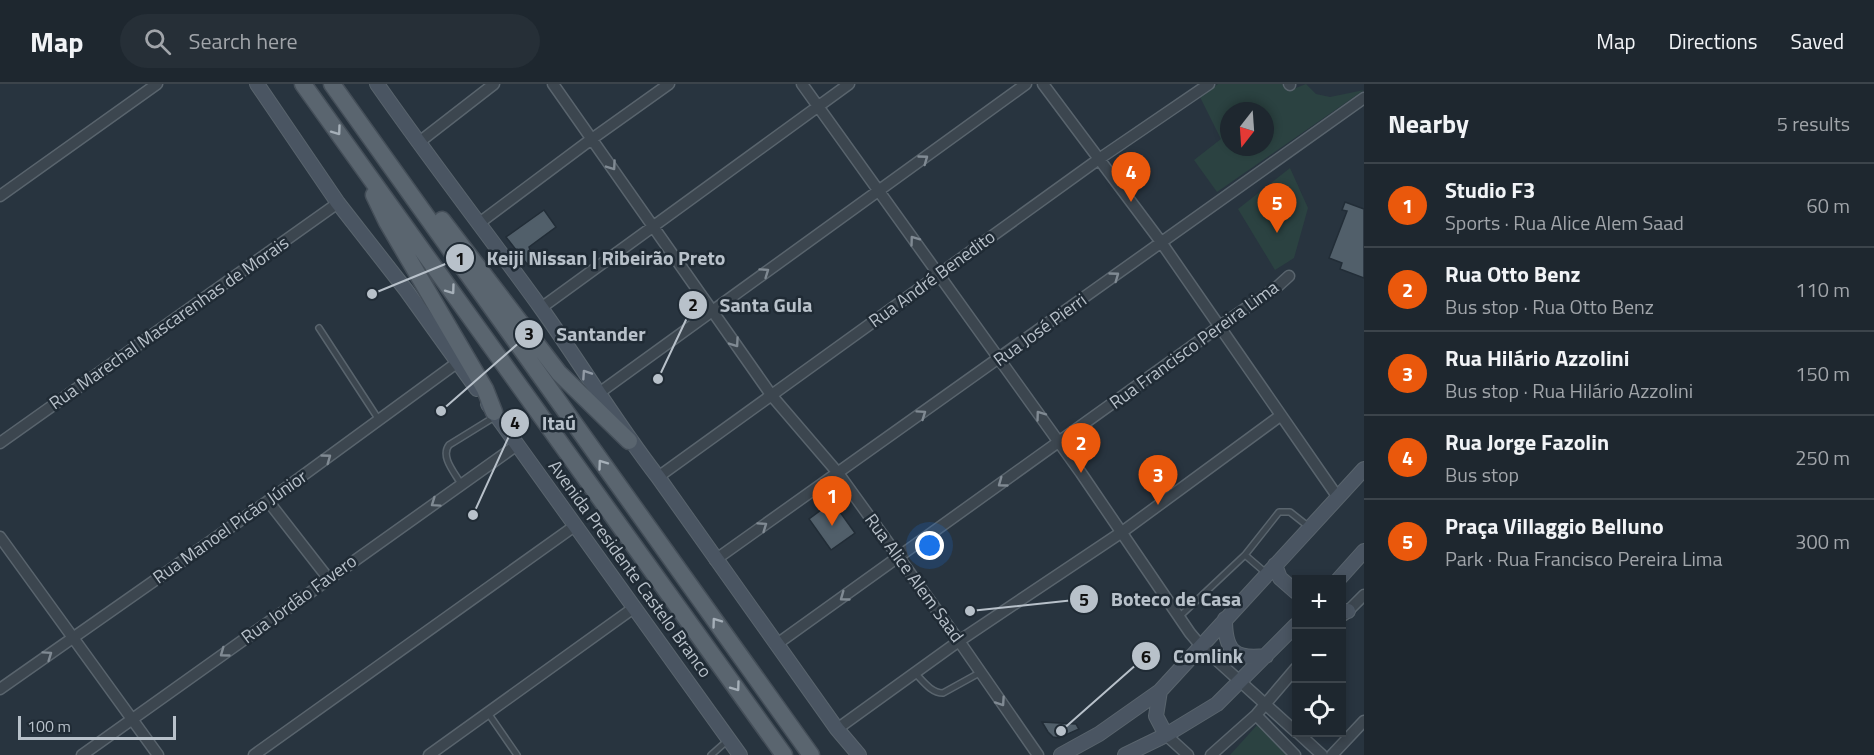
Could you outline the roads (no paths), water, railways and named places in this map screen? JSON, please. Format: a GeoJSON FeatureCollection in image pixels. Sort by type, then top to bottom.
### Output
{"type":"FeatureCollection","features":[{"type":"Feature","properties":{"kind":"main road","name":"Avenida Presidente Castelo Branco"},"geometry":{"type":"LineString","coordinates":[[257,84],[338,203],[406,290],[740,755]]}},
{"type":"Feature","properties":{"kind":"main road","name":"Avenida Presidente Castelo Branco"},"geometry":{"type":"LineString","coordinates":[[303,84],[784,755]]}},
{"type":"Feature","properties":{"kind":"main road"},"geometry":{"type":"LineString","coordinates":[[332,84],[811,755]]}},
{"type":"Feature","properties":{"kind":"main road"},"geometry":{"type":"LineString","coordinates":[[377,84],[541,308],[629,441],[658,477],[837,729],[859,755]]}},
{"type":"Feature","properties":{"kind":"main road"},"geometry":{"type":"LineString","coordinates":[[357,120],[434,210],[559,374],[629,441]]}},
{"type":"Feature","properties":{"kind":"main road"},"geometry":{"type":"LineString","coordinates":[[354,154],[387,222],[485,389],[495,414]]}},
{"type":"Feature","properties":{"kind":"main road"},"geometry":{"type":"LineString","coordinates":[[1061,755],[1099,734],[1160,691],[1364,469]]}},
{"type":"Feature","properties":{"kind":"main road"},"geometry":{"type":"LineString","coordinates":[[1342,575],[1364,551]]}},
{"type":"Feature","properties":{"kind":"main road"},"geometry":{"type":"LineString","coordinates":[[1271,569],[1292,588]]}},
{"type":"Feature","properties":{"kind":"main road"},"geometry":{"type":"LineString","coordinates":[[1225,619],[1227,644],[1235,652],[1249,658],[1266,656]]}},
{"type":"Feature","properties":{"kind":"main road"},"geometry":{"type":"LineString","coordinates":[[1125,755],[1166,735],[1218,704],[1292,629]]}},
{"type":"Feature","properties":{"kind":"main road"},"geometry":{"type":"LineString","coordinates":[[1160,691],[1156,716],[1166,735]]}},
{"type":"Feature","properties":{"kind":"street"},"geometry":{"type":"LineString","coordinates":[[0,196],[156,84]]}},
{"type":"Feature","properties":{"kind":"street"},"geometry":{"type":"LineString","coordinates":[[418,143],[494,84]]}},
{"type":"Feature","properties":{"kind":"street","name":"Rua Alice Alem Saad"},"geometry":{"type":"LineString","coordinates":[[553,84],[772,396],[838,473],[959,640],[1038,755]]}},
{"type":"Feature","properties":{"kind":"street"},"geometry":{"type":"LineString","coordinates":[[478,224],[669,84]]}},
{"type":"Feature","properties":{"kind":"street"},"geometry":{"type":"LineString","coordinates":[[802,84],[1059,442],[1201,646],[1292,728]]}},
{"type":"Feature","properties":{"kind":"street"},"geometry":{"type":"LineString","coordinates":[[541,308],[849,84]]}},
{"type":"Feature","properties":{"kind":"street"},"geometry":{"type":"LineString","coordinates":[[599,393],[1026,84]]}},
{"type":"Feature","properties":{"kind":"street"},"geometry":{"type":"LineString","coordinates":[[1043,84],[1161,242],[1337,496]]}},
{"type":"Feature","properties":{"kind":"street","name":"Rua André Benedito"},"geometry":{"type":"LineString","coordinates":[[658,477],[1099,159],[1209,84]]}},
{"type":"Feature","properties":{"kind":"street","name":"Rua José Pierri"},"geometry":{"type":"LineString","coordinates":[[715,560],[1364,98]]}},
{"type":"Feature","properties":{"kind":"street","name":"Rua Marechal Mascarenhas de Morais"},"geometry":{"type":"LineString","coordinates":[[0,443],[338,203]]}},
{"type":"Feature","properties":{"kind":"street","name":"Rua Francisco Pereira Lima"},"geometry":{"type":"LineString","coordinates":[[777,644],[1289,276]]}},
{"type":"Feature","properties":{"kind":"street","name":"Rua Manoel Picão Júnior"},"geometry":{"type":"LineString","coordinates":[[0,689],[268,501],[458,362]]}},
{"type":"Feature","properties":{"kind":"street"},"geometry":{"type":"LineString","coordinates":[[837,729],[959,640],[1122,532],[1280,416]]}},
{"type":"Feature","properties":{"kind":"street","name":"Rua Jordão Favero"},"geometry":{"type":"LineString","coordinates":[[82,755],[517,445]]}},
{"type":"Feature","properties":{"kind":"street"},"geometry":{"type":"LineString","coordinates":[[268,501],[328,578]]}},
{"type":"Feature","properties":{"kind":"street"},"geometry":{"type":"LineString","coordinates":[[254,755],[576,525]]}},
{"type":"Feature","properties":{"kind":"street"},"geometry":{"type":"LineString","coordinates":[[0,537],[158,755]]}},
{"type":"Feature","properties":{"kind":"street"},"geometry":{"type":"LineString","coordinates":[[1346,611],[1364,595]]}},
{"type":"Feature","properties":{"kind":"street"},"geometry":{"type":"LineString","coordinates":[[429,755],[634,608]]}},
{"type":"Feature","properties":{"kind":"street"},"geometry":{"type":"LineString","coordinates":[[1211,755],[1256,715],[1292,673]]}},
{"type":"Feature","properties":{"kind":"street"},"geometry":{"type":"LineString","coordinates":[[1256,715],[1295,755]]}},
{"type":"Feature","properties":{"kind":"street"},"geometry":{"type":"LineString","coordinates":[[1332,755],[1364,721]]}},
{"type":"Feature","properties":{"kind":"street"},"geometry":{"type":"LineString","coordinates":[[1166,735],[1188,755]]}},
{"type":"Feature","properties":{"kind":"street"},"geometry":{"type":"LineString","coordinates":[[1302,737],[1322,755]]}},
{"type":"Feature","properties":{"kind":"lane"},"geometry":{"type":"LineString","coordinates":[[319,328],[379,420]]}},
{"type":"Feature","properties":{"kind":"lane"},"geometry":{"type":"LineString","coordinates":[[461,484],[445,456],[446,450],[495,414]]}},
{"type":"Feature","properties":{"kind":"lane"},"geometry":{"type":"LineString","coordinates":[[1179,617],[1245,555],[1279,512],[1290,512],[1309,527]]}},
{"type":"Feature","properties":{"kind":"lane"},"geometry":{"type":"LineString","coordinates":[[1245,555],[1271,569]]}},
{"type":"Feature","properties":{"kind":"lane"},"geometry":{"type":"LineString","coordinates":[[915,673],[934,691],[944,693],[981,672]]}},
{"type":"Feature","properties":{"kind":"lane"},"geometry":{"type":"LineString","coordinates":[[488,713],[517,755]]}},
{"type":"Feature","properties":{"kind":"lane"},"geometry":{"type":"LineString","coordinates":[[711,755],[729,739]]}},
{"type":"Feature","properties":{"kind":"place","name":"Rua Jorge Fazolin"},"geometry":{"type":"Point","coordinates":[1131,202]}},
{"type":"Feature","properties":{"kind":"place","name":"Praça Villaggio Belluno"},"geometry":{"type":"Point","coordinates":[1277,233]}},
{"type":"Feature","properties":{"kind":"place","name":"Keiji Nissan | Ribeirão Preto"},"geometry":{"type":"Point","coordinates":[372,294]}},
{"type":"Feature","properties":{"kind":"place","name":"Santa Gula"},"geometry":{"type":"Point","coordinates":[658,379]}},
{"type":"Feature","properties":{"kind":"place","name":"Santander"},"geometry":{"type":"Point","coordinates":[441,411]}},
{"type":"Feature","properties":{"kind":"place","name":"Rua Otto Benz"},"geometry":{"type":"Point","coordinates":[1081,473]}},
{"type":"Feature","properties":{"kind":"place","name":"Rua Hilário Azzolini"},"geometry":{"type":"Point","coordinates":[1158,505]}},
{"type":"Feature","properties":{"kind":"place","name":"Itaú"},"geometry":{"type":"Point","coordinates":[473,515]}},
{"type":"Feature","properties":{"kind":"place","name":"Studio F3"},"geometry":{"type":"Point","coordinates":[832,526]}},
{"type":"Feature","properties":{"kind":"place","name":"Boteco de Casa"},"geometry":{"type":"Point","coordinates":[970,611]}},
{"type":"Feature","properties":{"kind":"place","name":"Comlink"},"geometry":{"type":"Point","coordinates":[1061,731]}}]}
